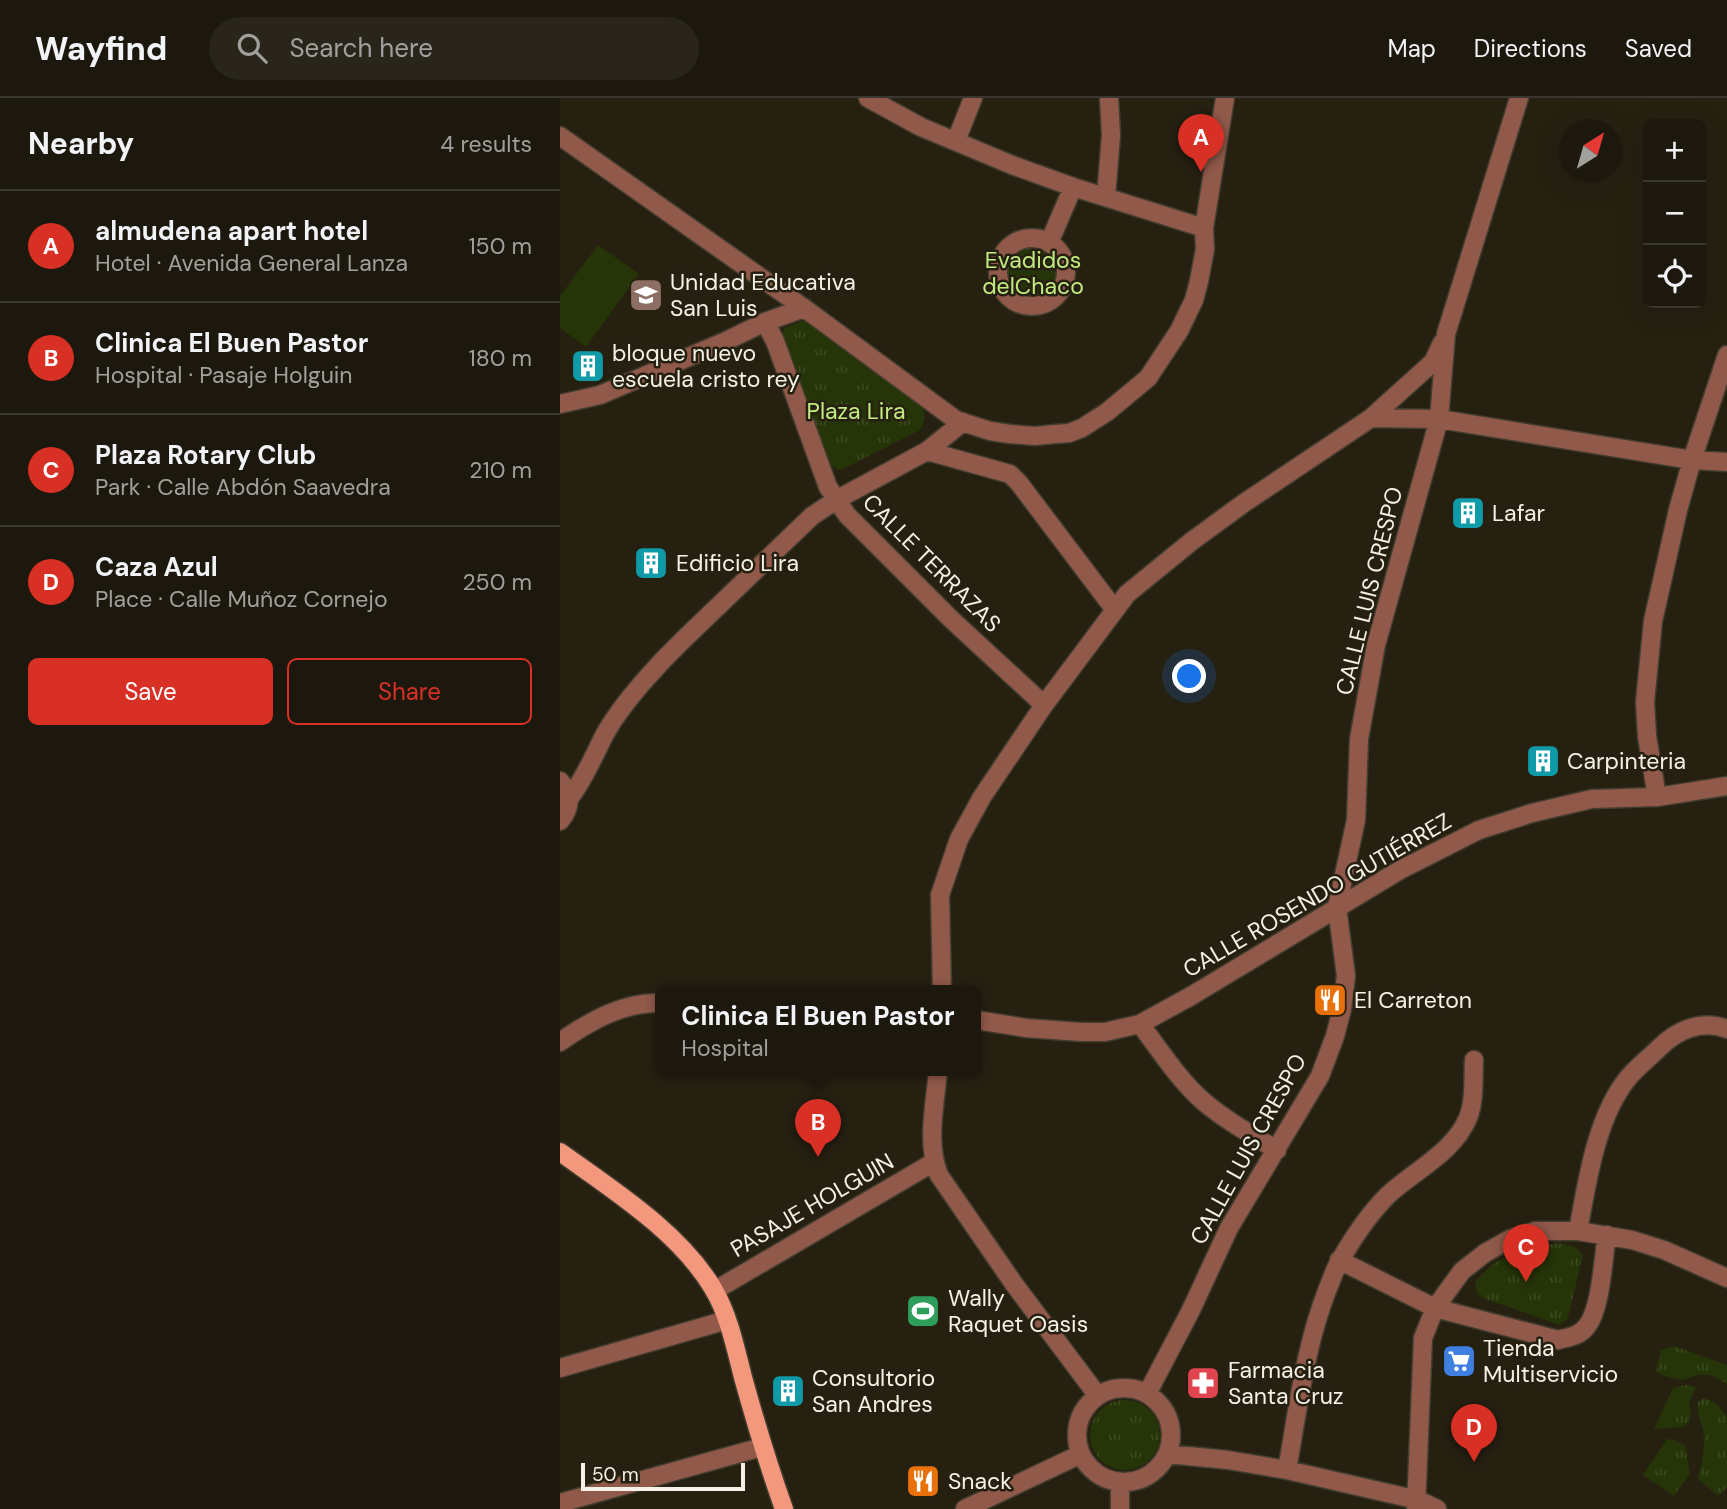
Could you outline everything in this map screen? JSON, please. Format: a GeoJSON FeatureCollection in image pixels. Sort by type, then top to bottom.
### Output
{"type":"FeatureCollection","features":[{"type":"Feature","properties":{"kind":"main road"},"geometry":{"type":"LineString","coordinates":[[560,1152],[674,1238],[714,1291],[727,1320],[762,1447],[784,1509]]}},
{"type":"Feature","properties":{"kind":"street"},"geometry":{"type":"LineString","coordinates":[[868,98],[921,127],[1012,165],[1204,228]]}},
{"type":"Feature","properties":{"kind":"street"},"geometry":{"type":"LineString","coordinates":[[956,141],[973,98]]}},
{"type":"Feature","properties":{"kind":"street"},"geometry":{"type":"LineString","coordinates":[[1106,197],[1111,135],[1109,98]]}},
{"type":"Feature","properties":{"kind":"street"},"geometry":{"type":"LineString","coordinates":[[560,136],[956,419],[990,431],[1035,436],[1069,433],[1101,416],[1148,378],[1179,331],[1194,300],[1199,281],[1205,249],[1204,228],[1225,98]]}},
{"type":"Feature","properties":{"kind":"street","name":"CALLE LUIS CRESPO"},"geometry":{"type":"LineString","coordinates":[[1147,1394],[1191,1310],[1229,1228],[1320,1076],[1335,1036],[1346,976],[1337,907],[1356,820],[1359,739],[1376,645],[1439,419],[1446,334],[1519,98]]}},
{"type":"Feature","properties":{"kind":"street"},"geometry":{"type":"LineString","coordinates":[[1049,243],[1073,187]]}},
{"type":"Feature","properties":{"kind":"street"},"geometry":{"type":"LineString","coordinates":[[560,404],[600,395],[765,322],[804,308]]}},
{"type":"Feature","properties":{"kind":"street","name":"CALLE TERRAZAS"},"geometry":{"type":"LineString","coordinates":[[765,322],[775,341],[828,487],[836,500],[869,538],[951,619],[1044,705]]}},
{"type":"Feature","properties":{"kind":"street"},"geometry":{"type":"LineString","coordinates":[[942,985],[940,895],[959,839],[982,797],[1044,705],[1127,594],[1244,503],[1371,418],[1433,362],[1446,334]]}},
{"type":"Feature","properties":{"kind":"street"},"geometry":{"type":"LineString","coordinates":[[1657,797],[1645,713],[1653,621],[1678,510],[1727,355]]}},
{"type":"Feature","properties":{"kind":"street"},"geometry":{"type":"LineString","coordinates":[[1371,418],[1439,419],[1692,460],[1727,462]]}},
{"type":"Feature","properties":{"kind":"street"},"geometry":{"type":"LineString","coordinates":[[569,799],[586,774],[607,730],[668,654],[812,516],[836,500],[927,451],[963,422]]}},
{"type":"Feature","properties":{"kind":"street"},"geometry":{"type":"LineString","coordinates":[[927,451],[1010,474],[1115,610]]}},
{"type":"Feature","properties":{"kind":"street"},"geometry":{"type":"LineString","coordinates":[[560,781],[568,792],[569,799],[566,814],[560,821]]}},
{"type":"Feature","properties":{"kind":"street","name":"CALLE ROSENDO GUTIÉRREZ"},"geometry":{"type":"LineString","coordinates":[[981,1021],[1081,1032],[1105,1032],[1140,1024],[1400,870],[1479,830],[1532,813],[1592,799],[1657,797],[1727,786]]}},
{"type":"Feature","properties":{"kind":"street"},"geometry":{"type":"LineString","coordinates":[[560,1042],[605,1014],[634,1005],[655,1003]]}},
{"type":"Feature","properties":{"kind":"street"},"geometry":{"type":"LineString","coordinates":[[1140,1024],[1184,1082],[1202,1101],[1277,1150]]}},
{"type":"Feature","properties":{"kind":"street"},"geometry":{"type":"LineString","coordinates":[[1578,1231],[1588,1175],[1601,1131],[1613,1102],[1628,1078],[1668,1039],[1679,1033],[1712,1024],[1727,1029]]}},
{"type":"Feature","properties":{"kind":"street"},"geometry":{"type":"LineString","coordinates":[[1287,1470],[1317,1316],[1339,1261],[1387,1197],[1442,1153],[1460,1133],[1469,1116],[1474,1060]]}},
{"type":"Feature","properties":{"kind":"street"},"geometry":{"type":"LineString","coordinates":[[938,1076],[932,1138],[934,1162],[939,1175],[1014,1284],[1098,1396]]}},
{"type":"Feature","properties":{"kind":"street","name":"PASAJE HOLGUIN"},"geometry":{"type":"LineString","coordinates":[[714,1291],[934,1162]]}},
{"type":"Feature","properties":{"kind":"street"},"geometry":{"type":"LineString","coordinates":[[1417,1505],[1423,1338],[1435,1308],[1462,1271],[1485,1253],[1510,1239],[1535,1231],[1578,1231],[1632,1240],[1664,1250],[1727,1278]]}},
{"type":"Feature","properties":{"kind":"street"},"geometry":{"type":"LineString","coordinates":[[1339,1261],[1435,1308],[1558,1340],[1575,1336],[1587,1327],[1596,1310],[1607,1235]]}},
{"type":"Feature","properties":{"kind":"street"},"geometry":{"type":"LineString","coordinates":[[560,1368],[727,1320]]}},
{"type":"Feature","properties":{"kind":"street"},"geometry":{"type":"LineString","coordinates":[[1123,1388],[1147,1394],[1166,1414],[1171,1427],[1168,1454],[1162,1464],[1154,1473],[1143,1479],[1120,1482],[1097,1474],[1087,1465],[1078,1441],[1078,1428],[1088,1405],[1098,1396],[1123,1388]]}},
{"type":"Feature","properties":{"kind":"street"},"geometry":{"type":"LineString","coordinates":[[560,1503],[762,1447]]}},
{"type":"Feature","properties":{"kind":"street"},"geometry":{"type":"LineString","coordinates":[[965,1509],[1081,1454]]}},
{"type":"Feature","properties":{"kind":"street"},"geometry":{"type":"LineString","coordinates":[[1168,1454],[1287,1470],[1437,1509]]}},
{"type":"Feature","properties":{"kind":"street"},"geometry":{"type":"LineString","coordinates":[[1120,1482],[1121,1509]]}},
{"type":"Feature","properties":{"kind":"green space"},"geometry":{"type":"Polygon","coordinates":[[[598,245],[639,274],[586,347],[560,328],[560,296],[598,245]]]}},
{"type":"Feature","properties":{"kind":"green space","name":"Evadidos delChaco"},"geometry":{"type":"Polygon","coordinates":[[[1033,248],[1051,255],[1058,273],[1051,291],[1033,298],[1015,291],[1008,273],[1015,255],[1033,248]]]}},
{"type":"Feature","properties":{"kind":"green space","name":"Plaza Lira"},"geometry":{"type":"Polygon","coordinates":[[[810,318],[915,396],[924,412],[920,430],[841,470],[824,463],[781,337],[785,328],[810,318]]]}},
{"type":"Feature","properties":{"kind":"green space"},"geometry":{"type":"Polygon","coordinates":[[[1558,1243],[1575,1247],[1583,1254],[1568,1318],[1560,1325],[1477,1294],[1475,1285],[1478,1278],[1493,1264],[1522,1248],[1558,1243]]]}},
{"type":"Feature","properties":{"kind":"green space"},"geometry":{"type":"Polygon","coordinates":[[[1674,1346],[1727,1365],[1727,1384],[1712,1375],[1698,1375],[1682,1380],[1656,1372],[1661,1350],[1674,1346]]]}},
{"type":"Feature","properties":{"kind":"green space"},"geometry":{"type":"Polygon","coordinates":[[[1686,1385],[1696,1387],[1689,1403],[1689,1422],[1682,1427],[1654,1429],[1673,1388],[1686,1385]]]}},
{"type":"Feature","properties":{"kind":"green space"},"geometry":{"type":"Polygon","coordinates":[[[1705,1398],[1717,1404],[1727,1417],[1727,1487],[1718,1496],[1698,1479],[1704,1442],[1698,1402],[1705,1398]]]}},
{"type":"Feature","properties":{"kind":"green space"},"geometry":{"type":"Polygon","coordinates":[[[1125,1400],[1150,1410],[1160,1435],[1150,1460],[1125,1470],[1100,1460],[1090,1435],[1100,1410],[1125,1400]]]}},
{"type":"Feature","properties":{"kind":"green space"},"geometry":{"type":"Polygon","coordinates":[[[1667,1439],[1685,1445],[1690,1474],[1674,1496],[1643,1475],[1667,1439]]]}},
{"type":"Feature","properties":{"kind":"place","name":"almudena apart hotel"},"geometry":{"type":"Point","coordinates":[1201,172]}},
{"type":"Feature","properties":{"kind":"place","name":"Unidad Educativa San Luis"},"geometry":{"type":"Point","coordinates":[646,295]}},
{"type":"Feature","properties":{"kind":"place","name":"bloque nuevo escuela cristo rey"},"geometry":{"type":"Point","coordinates":[588,366]}},
{"type":"Feature","properties":{"kind":"place","name":"Lafar"},"geometry":{"type":"Point","coordinates":[1468,513]}},
{"type":"Feature","properties":{"kind":"place","name":"Edificio Lira"},"geometry":{"type":"Point","coordinates":[651,563]}},
{"type":"Feature","properties":{"kind":"place","name":"Carpinteria"},"geometry":{"type":"Point","coordinates":[1543,761]}},
{"type":"Feature","properties":{"kind":"place","name":"El Carreton"},"geometry":{"type":"Point","coordinates":[1330,1000]}},
{"type":"Feature","properties":{"kind":"place","name":"Clinica El Buen Pastor"},"geometry":{"type":"Point","coordinates":[818,1157]}},
{"type":"Feature","properties":{"kind":"place","name":"Plaza Rotary Club"},"geometry":{"type":"Point","coordinates":[1526,1282]}},
{"type":"Feature","properties":{"kind":"place","name":"Wally Raquet Oasis"},"geometry":{"type":"Point","coordinates":[923,1311]}},
{"type":"Feature","properties":{"kind":"place","name":"Tienda Multiservicio"},"geometry":{"type":"Point","coordinates":[1459,1361]}},
{"type":"Feature","properties":{"kind":"place","name":"Farmacia Santa Cruz"},"geometry":{"type":"Point","coordinates":[1203,1383]}},
{"type":"Feature","properties":{"kind":"place","name":"Consultorio San Andres"},"geometry":{"type":"Point","coordinates":[788,1391]}},
{"type":"Feature","properties":{"kind":"place","name":"Caza Azul"},"geometry":{"type":"Point","coordinates":[1474,1462]}},
{"type":"Feature","properties":{"kind":"place","name":"Snack"},"geometry":{"type":"Point","coordinates":[923,1481]}}]}
